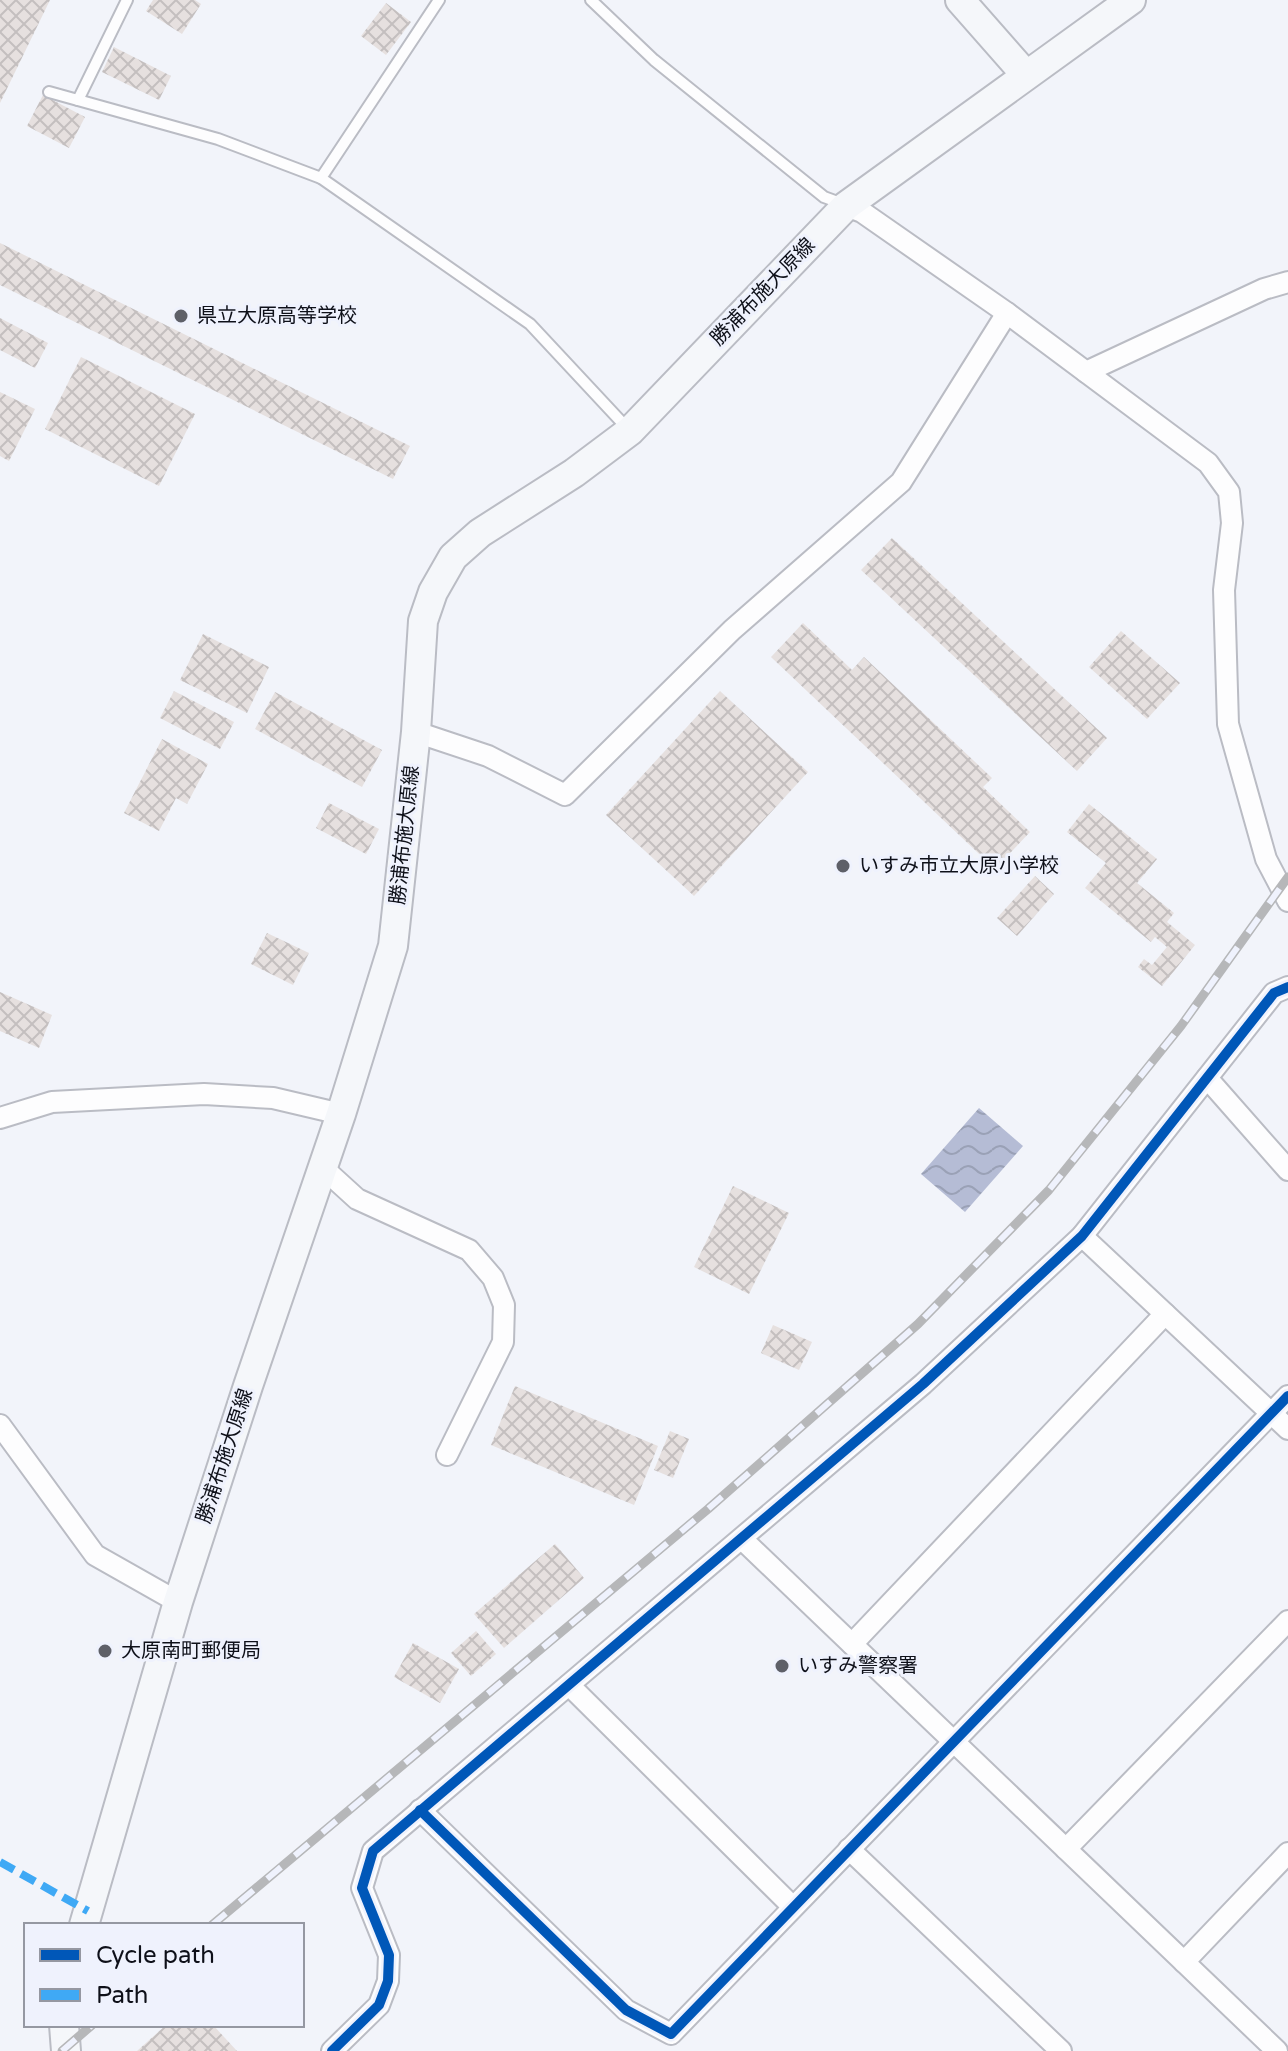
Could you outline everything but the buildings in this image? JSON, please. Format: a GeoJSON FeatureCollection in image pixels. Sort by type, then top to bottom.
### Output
{"type":"FeatureCollection","features":[{"type":"Feature","properties":{"kind":"main road"},"geometry":{"type":"LineString","coordinates":[[960,0],[1026,75]]}},
{"type":"Feature","properties":{"kind":"main road","name":"勝浦布施大原線"},"geometry":{"type":"LineString","coordinates":[[85,1923],[178,1602],[341,1114],[393,946],[416,732],[423,621],[433,592],[453,557],[480,533],[574,473],[630,431],[846,206],[1131,0]]}},
{"type":"Feature","properties":{"kind":"main road"},"geometry":{"type":"LineString","coordinates":[[64,2027],[66,2051]]}},
{"type":"Feature","properties":{"kind":"street"},"geometry":{"type":"LineString","coordinates":[[846,206],[862,212],[1007,313],[1208,463],[1229,492],[1232,523],[1224,590],[1228,724],[1266,859],[1288,901]]}},
{"type":"Feature","properties":{"kind":"street"},"geometry":{"type":"LineString","coordinates":[[1086,372],[1264,289],[1288,282]]}},
{"type":"Feature","properties":{"kind":"street"},"geometry":{"type":"LineString","coordinates":[[416,732],[488,756],[565,795],[732,630],[901,482],[1007,313]]}},
{"type":"Feature","properties":{"kind":"street"},"geometry":{"type":"LineString","coordinates":[[332,2051],[379,2005],[388,1981],[389,1955],[362,1888],[373,1851],[923,1384],[1082,1236],[1274,993],[1288,987]]}},
{"type":"Feature","properties":{"kind":"street"},"geometry":{"type":"LineString","coordinates":[[1207,1078],[1288,1170]]}},
{"type":"Feature","properties":{"kind":"street"},"geometry":{"type":"LineString","coordinates":[[0,1118],[52,1102],[204,1094],[273,1098],[341,1114]]}},
{"type":"Feature","properties":{"kind":"street"},"geometry":{"type":"LineString","coordinates":[[323,1168],[357,1199],[469,1250],[493,1278],[504,1305],[503,1342],[447,1455]]}},
{"type":"Feature","properties":{"kind":"street"},"geometry":{"type":"LineString","coordinates":[[1082,1236],[1288,1429]]}},
{"type":"Feature","properties":{"kind":"street"},"geometry":{"type":"LineString","coordinates":[[852,1644],[1165,1314]]}},
{"type":"Feature","properties":{"kind":"street"},"geometry":{"type":"LineString","coordinates":[[420,1810],[626,2010],[671,2034],[1288,1396]]}},
{"type":"Feature","properties":{"kind":"street"},"geometry":{"type":"LineString","coordinates":[[0,1425],[95,1555],[178,1602]]}},
{"type":"Feature","properties":{"kind":"street"},"geometry":{"type":"LineString","coordinates":[[742,1539],[1184,1962],[1268,2048]]}},
{"type":"Feature","properties":{"kind":"street"},"geometry":{"type":"LineString","coordinates":[[1066,1849],[1288,1621]]}},
{"type":"Feature","properties":{"kind":"street"},"geometry":{"type":"LineString","coordinates":[[569,1685],[793,1907]]}},
{"type":"Feature","properties":{"kind":"street"},"geometry":{"type":"LineString","coordinates":[[849,1849],[1061,2051]]}},
{"type":"Feature","properties":{"kind":"street"},"geometry":{"type":"LineString","coordinates":[[1184,1962],[1288,1853]]}},
{"type":"Feature","properties":{"kind":"lane"},"geometry":{"type":"LineString","coordinates":[[78,100],[127,0]]}},
{"type":"Feature","properties":{"kind":"lane"},"geometry":{"type":"LineString","coordinates":[[321,178],[439,0]]}},
{"type":"Feature","properties":{"kind":"lane"},"geometry":{"type":"LineString","coordinates":[[591,0],[654,60],[824,197],[846,206]]}},
{"type":"Feature","properties":{"kind":"lane"},"geometry":{"type":"LineString","coordinates":[[49,92],[218,139],[321,178],[530,324],[630,431]]}},
{"type":"Feature","properties":{"kind":"water"},"geometry":{"type":"Polygon","coordinates":[[[979,1108],[1023,1146],[965,1212],[921,1174],[979,1108]]]}},
{"type":"Feature","properties":{"kind":"railway"},"geometry":{"type":"LineString","coordinates":[[214,1923],[708,1509],[918,1324],[1049,1190],[1181,1026],[1288,877]]}},
{"type":"Feature","properties":{"kind":"railway"},"geometry":{"type":"LineString","coordinates":[[62,2051],[90,2027]]}},
{"type":"Feature","properties":{"kind":"marked path"},"geometry":{"type":"LineString","coordinates":[[0,1862],[88,1911]]}},
{"type":"Feature","properties":{"kind":"cycle path"},"geometry":{"type":"LineString","coordinates":[[332,2051],[379,2005],[388,1981],[389,1955],[362,1888],[373,1851],[923,1384],[1082,1236],[1274,993],[1288,987]]}},
{"type":"Feature","properties":{"kind":"cycle path"},"geometry":{"type":"LineString","coordinates":[[420,1810],[626,2010],[671,2034],[1288,1396]]}},
{"type":"Feature","properties":{"kind":"place","name":"県立大原高等学校"},"geometry":{"type":"Point","coordinates":[181,316]}},
{"type":"Feature","properties":{"kind":"place","name":"いすみ市立大原小学校"},"geometry":{"type":"Point","coordinates":[843,866]}},
{"type":"Feature","properties":{"kind":"place","name":"大原南町郵便局"},"geometry":{"type":"Point","coordinates":[105,1651]}},
{"type":"Feature","properties":{"kind":"place","name":"いすみ警察署"},"geometry":{"type":"Point","coordinates":[782,1666]}}]}
